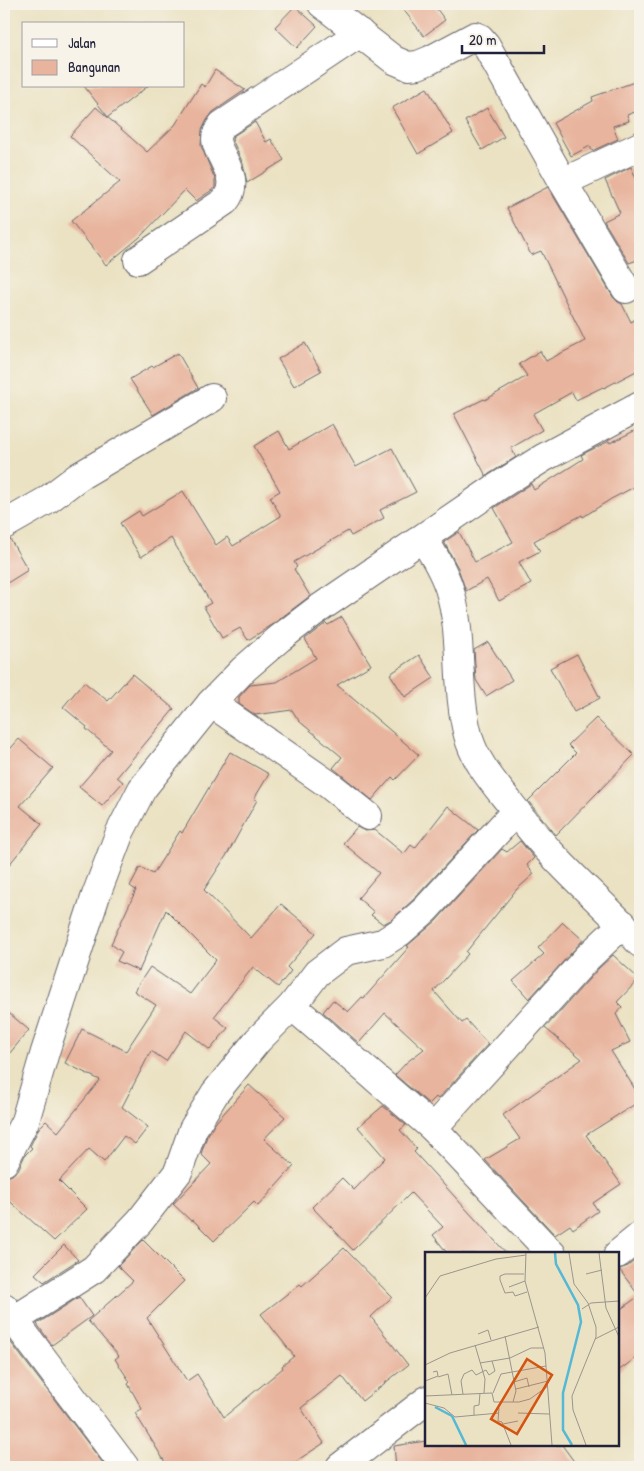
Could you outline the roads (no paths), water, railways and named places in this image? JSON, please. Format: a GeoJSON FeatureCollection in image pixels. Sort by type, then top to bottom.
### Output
{"type":"FeatureCollection","features":[{"type":"Feature","properties":{"kind":"street"},"geometry":{"type":"LineString","coordinates":[[322,4],[394,60],[408,66],[418,65],[430,60],[475,36],[480,38],[486,45],[626,289]]}},
{"type":"Feature","properties":{"kind":"street"},"geometry":{"type":"LineString","coordinates":[[138,260],[230,196],[232,180],[216,140],[217,132],[222,125],[360,33]]}},
{"type":"Feature","properties":{"kind":"street"},"geometry":{"type":"LineString","coordinates":[[563,182],[640,146]]}},
{"type":"Feature","properties":{"kind":"street"},"geometry":{"type":"LineString","coordinates":[[4,525],[46,501],[78,477],[212,398]]}},
{"type":"Feature","properties":{"kind":"street"},"geometry":{"type":"LineString","coordinates":[[4,1162],[26,1121],[45,1052],[96,895],[120,832],[142,789],[211,704],[244,669],[314,612],[497,487],[543,458],[640,406]]}},
{"type":"Feature","properties":{"kind":"street"},"geometry":{"type":"LineString","coordinates":[[423,538],[441,569],[449,590],[456,624],[461,700],[468,736],[476,756],[497,787],[550,852],[632,934],[587,958],[433,1128]]}},
{"type":"Feature","properties":{"kind":"street"},"geometry":{"type":"LineString","coordinates":[[211,704],[328,784],[368,816]]}},
{"type":"Feature","properties":{"kind":"street"},"geometry":{"type":"LineString","coordinates":[[126,1467],[9,1313],[94,1269],[140,1221],[178,1172],[193,1129],[216,1093],[258,1040],[292,1006],[317,973],[346,951],[383,943],[400,932],[425,910],[516,811]]}},
{"type":"Feature","properties":{"kind":"street"},"geometry":{"type":"LineString","coordinates":[[292,1006],[433,1128],[550,1252]]}},
{"type":"Feature","properties":{"kind":"street"},"geometry":{"type":"LineString","coordinates":[[619,1253],[640,1236]]}},
{"type":"Feature","properties":{"kind":"street"},"geometry":{"type":"LineString","coordinates":[[340,1467],[425,1401]]}}]}
